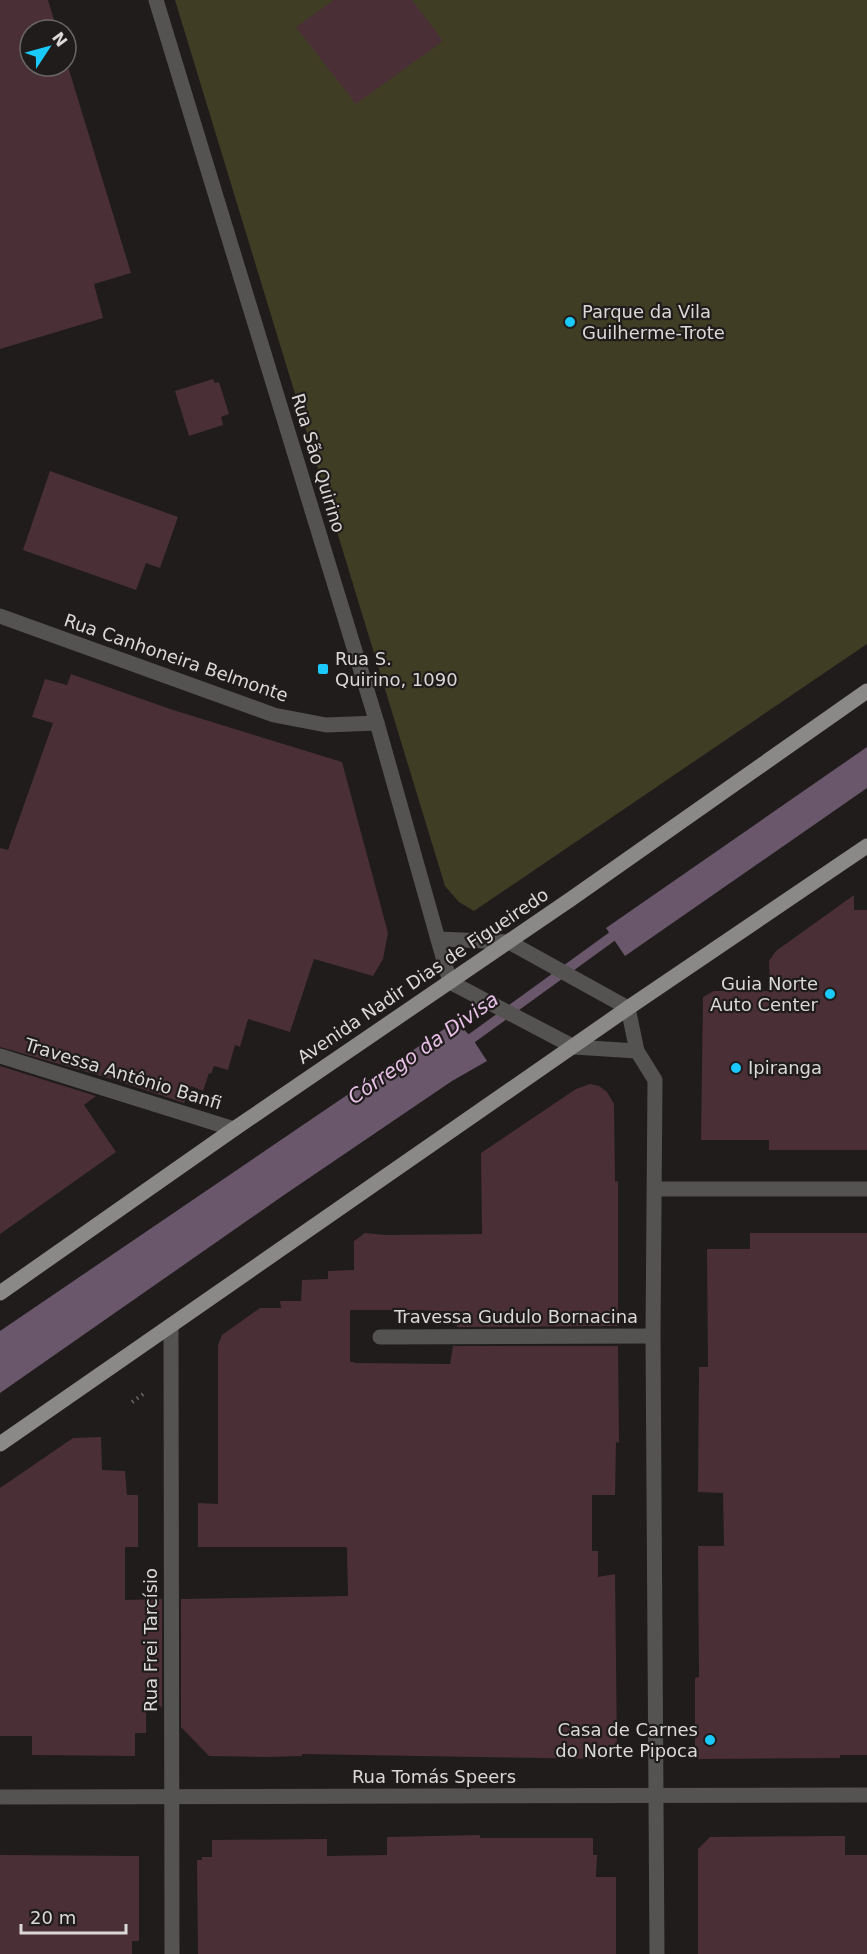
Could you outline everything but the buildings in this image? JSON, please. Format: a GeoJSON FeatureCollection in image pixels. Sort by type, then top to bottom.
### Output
{"type":"FeatureCollection","features":[{"type":"Feature","properties":{"kind":"main road","name":"Avenida Nadir Dias de Figueiredo"},"geometry":{"type":"LineString","coordinates":[[0,1293],[234,1128],[509,942],[867,691]]}},
{"type":"Feature","properties":{"kind":"main road"},"geometry":{"type":"LineString","coordinates":[[0,1444],[628,1008],[867,846]]}},
{"type":"Feature","properties":{"kind":"street","name":"Rua São Quirino"},"geometry":{"type":"LineString","coordinates":[[156,0],[377,723],[450,982]]}},
{"type":"Feature","properties":{"kind":"street","name":"Rua Canhoneira Belmonte"},"geometry":{"type":"LineString","coordinates":[[0,616],[274,715],[326,725],[377,723]]}},
{"type":"Feature","properties":{"kind":"street"},"geometry":{"type":"LineString","coordinates":[[438,939],[509,942],[628,1008],[637,1051],[655,1080],[656,1189],[653,1336],[658,1797],[657,1954]]}},
{"type":"Feature","properties":{"kind":"street"},"geometry":{"type":"LineString","coordinates":[[450,982],[574,1047],[637,1051]]}},
{"type":"Feature","properties":{"kind":"street","name":"Travessa Antônio Banfi"},"geometry":{"type":"LineString","coordinates":[[0,1056],[234,1128]]}},
{"type":"Feature","properties":{"kind":"street"},"geometry":{"type":"LineString","coordinates":[[656,1189],[867,1189]]}},
{"type":"Feature","properties":{"kind":"street","name":"Rua Frei Tarcísio"},"geometry":{"type":"LineString","coordinates":[[171,1326],[172,1954]]}},
{"type":"Feature","properties":{"kind":"street","name":"Travessa Gudulo Bornacina"},"geometry":{"type":"LineString","coordinates":[[380,1337],[653,1336]]}},
{"type":"Feature","properties":{"kind":"street","name":"Rua Tomás Speers"},"geometry":{"type":"LineString","coordinates":[[0,1797],[867,1796]]}},
{"type":"Feature","properties":{"kind":"shaded area","name":"Parque da Vila Guilherme-Trote"},"geometry":{"type":"Polygon","coordinates":[[[175,0],[867,0],[867,644],[474,911],[459,902],[445,886],[175,0]]]}},
{"type":"Feature","properties":{"kind":"water"},"geometry":{"type":"Polygon","coordinates":[[[867,747],[867,788],[625,956],[606,928],[867,747]]]}},
{"type":"Feature","properties":{"kind":"water"},"geometry":{"type":"Polygon","coordinates":[[[456,1021],[472,1038],[487,1061],[452,1081],[284,1195],[0,1393],[0,1331],[456,1021]]]}},
{"type":"Feature","properties":{"kind":"waterway","name":"Córrego da Divisa"},"geometry":{"type":"LineString","coordinates":[[461,1046],[621,930]]}},
{"type":"Feature","properties":{"kind":"place","name":"Parque da Vila Guilherme-Trote"},"geometry":{"type":"Point","coordinates":[570,322]}},
{"type":"Feature","properties":{"kind":"place","name":"Rua S. Quirino, 1090"},"geometry":{"type":"Point","coordinates":[323,669]}},
{"type":"Feature","properties":{"kind":"place","name":"Guia Norte Auto Center"},"geometry":{"type":"Point","coordinates":[830,994]}},
{"type":"Feature","properties":{"kind":"place","name":"Ipiranga"},"geometry":{"type":"Point","coordinates":[736,1068]}},
{"type":"Feature","properties":{"kind":"place","name":"Casa de Carnes do Norte Pipoca"},"geometry":{"type":"Point","coordinates":[710,1740]}}]}
